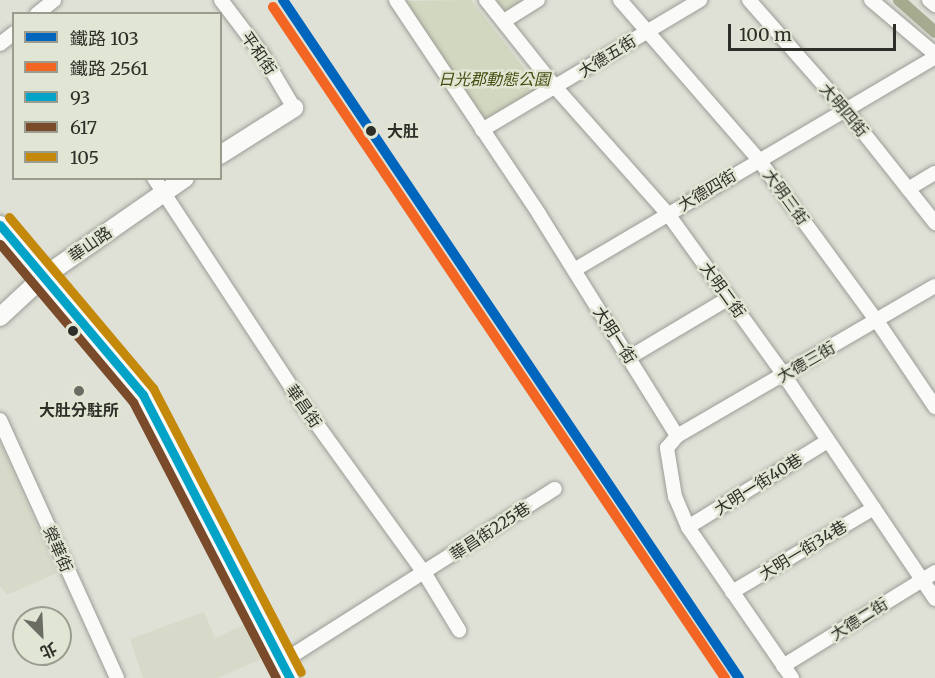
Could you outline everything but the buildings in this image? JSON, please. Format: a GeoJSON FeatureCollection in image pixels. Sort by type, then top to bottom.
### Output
{"type":"FeatureCollection","features":[{"type":"Feature","properties":{"kind":"street"},"geometry":{"type":"LineString","coordinates":[[39,9],[54,0]]}},
{"type":"Feature","properties":{"kind":"street","name":"平和街"},"geometry":{"type":"LineString","coordinates":[[221,0],[262,54],[294,108]]}},
{"type":"Feature","properties":{"kind":"street","name":"大明一街"},"geometry":{"type":"LineString","coordinates":[[396,0],[574,270],[677,436]]}},
{"type":"Feature","properties":{"kind":"street","name":"大明二街"},"geometry":{"type":"LineString","coordinates":[[486,0],[556,88],[668,214],[783,375],[935,599]]}},
{"type":"Feature","properties":{"kind":"street"},"geometry":{"type":"LineString","coordinates":[[504,21],[538,0]]}},
{"type":"Feature","properties":{"kind":"street","name":"大明三街"},"geometry":{"type":"LineString","coordinates":[[620,0],[759,160],[877,321],[935,407]]}},
{"type":"Feature","properties":{"kind":"street","name":"大德五街"},"geometry":{"type":"LineString","coordinates":[[482,130],[556,88],[700,0]]}},
{"type":"Feature","properties":{"kind":"street","name":"大明四街"},"geometry":{"type":"LineString","coordinates":[[748,0],[844,108],[935,223]]}},
{"type":"Feature","properties":{"kind":"street"},"geometry":{"type":"LineString","coordinates":[[871,0],[935,55]]}},
{"type":"Feature","properties":{"kind":"street"},"geometry":{"type":"LineString","coordinates":[[929,0],[935,5]]}},
{"type":"Feature","properties":{"kind":"street"},"geometry":{"type":"LineString","coordinates":[[0,44],[12,35]]}},
{"type":"Feature","properties":{"kind":"street","name":"大德四街"},"geometry":{"type":"LineString","coordinates":[[574,270],[935,55]]}},
{"type":"Feature","properties":{"kind":"street"},"geometry":{"type":"LineString","coordinates":[[222,154],[294,108]]}},
{"type":"Feature","properties":{"kind":"street"},"geometry":{"type":"LineString","coordinates":[[908,189],[935,173]]}},
{"type":"Feature","properties":{"kind":"street","name":"華山路"},"geometry":{"type":"LineString","coordinates":[[0,317],[43,277],[158,185],[177,180]]}},
{"type":"Feature","properties":{"kind":"street","name":"華昌街"},"geometry":{"type":"LineString","coordinates":[[158,185],[303,405],[425,574],[459,630]]}},
{"type":"Feature","properties":{"kind":"street"},"geometry":{"type":"LineString","coordinates":[[0,225],[143,395],[286,670]]}},
{"type":"Feature","properties":{"kind":"street","name":"大德三街"},"geometry":{"type":"LineString","coordinates":[[677,436],[935,286]]}},
{"type":"Feature","properties":{"kind":"street"},"geometry":{"type":"LineString","coordinates":[[630,357],[729,298]]}},
{"type":"Feature","properties":{"kind":"street","name":"榮華街"},"geometry":{"type":"LineString","coordinates":[[0,420],[117,678]]}},
{"type":"Feature","properties":{"kind":"street"},"geometry":{"type":"LineString","coordinates":[[677,436],[668,448],[666,458],[675,497],[688,527],[792,678]]}},
{"type":"Feature","properties":{"kind":"street","name":"大明一街40巷"},"geometry":{"type":"LineString","coordinates":[[688,527],[828,441]]}},
{"type":"Feature","properties":{"kind":"street","name":"華昌街225巷"},"geometry":{"type":"LineString","coordinates":[[286,670],[425,574],[555,489]]}},
{"type":"Feature","properties":{"kind":"street","name":"大明一街34巷"},"geometry":{"type":"LineString","coordinates":[[732,592],[874,508]]}},
{"type":"Feature","properties":{"kind":"street","name":"大德二街"},"geometry":{"type":"LineString","coordinates":[[783,666],[935,572]]}},
{"type":"Feature","properties":{"kind":"shaded area"},"geometry":{"type":"Polygon","coordinates":[[[0,442],[57,573],[7,595],[0,586],[0,442]]]}},
{"type":"Feature","properties":{"kind":"shaded area"},"geometry":{"type":"Polygon","coordinates":[[[204,612],[215,638],[253,621],[268,656],[218,678],[143,678],[130,639],[204,612]]]}},
{"type":"Feature","properties":{"kind":"green space","name":"日光郡動態公園"},"geometry":{"type":"Polygon","coordinates":[[[471,0],[542,91],[488,124],[404,1],[471,0]]]}},
{"type":"Feature","properties":{"kind":"green space"},"geometry":{"type":"Polygon","coordinates":[[[495,0],[526,0],[508,17],[495,0]]]}},
{"type":"Feature","properties":{"kind":"waterway"},"geometry":{"type":"LineString","coordinates":[[899,0],[935,32]]}},
{"type":"Feature","properties":{"kind":"rail line","name":"103"},"geometry":{"type":"LineString","coordinates":[[283,0],[739,678]]}},
{"type":"Feature","properties":{"kind":"rail line","name":"2561"},"geometry":{"type":"LineString","coordinates":[[273,7],[725,678]]}},
{"type":"Feature","properties":{"kind":"transit line","name":"105"},"geometry":{"type":"LineString","coordinates":[[9,217],[153,388],[301,672]]}},
{"type":"Feature","properties":{"kind":"transit line","name":"93"},"geometry":{"type":"LineString","coordinates":[[0,225],[143,395],[290,678]]}},
{"type":"Feature","properties":{"kind":"transit line","name":"617"},"geometry":{"type":"LineString","coordinates":[[0,244],[133,402],[276,678]]}},
{"type":"Feature","properties":{"kind":"place","name":"大肚"},"geometry":{"type":"Point","coordinates":[371,131]}},
{"type":"Feature","properties":{"kind":"place","name":"大肚分駐所"},"geometry":{"type":"Point","coordinates":[79,391]}}]}
